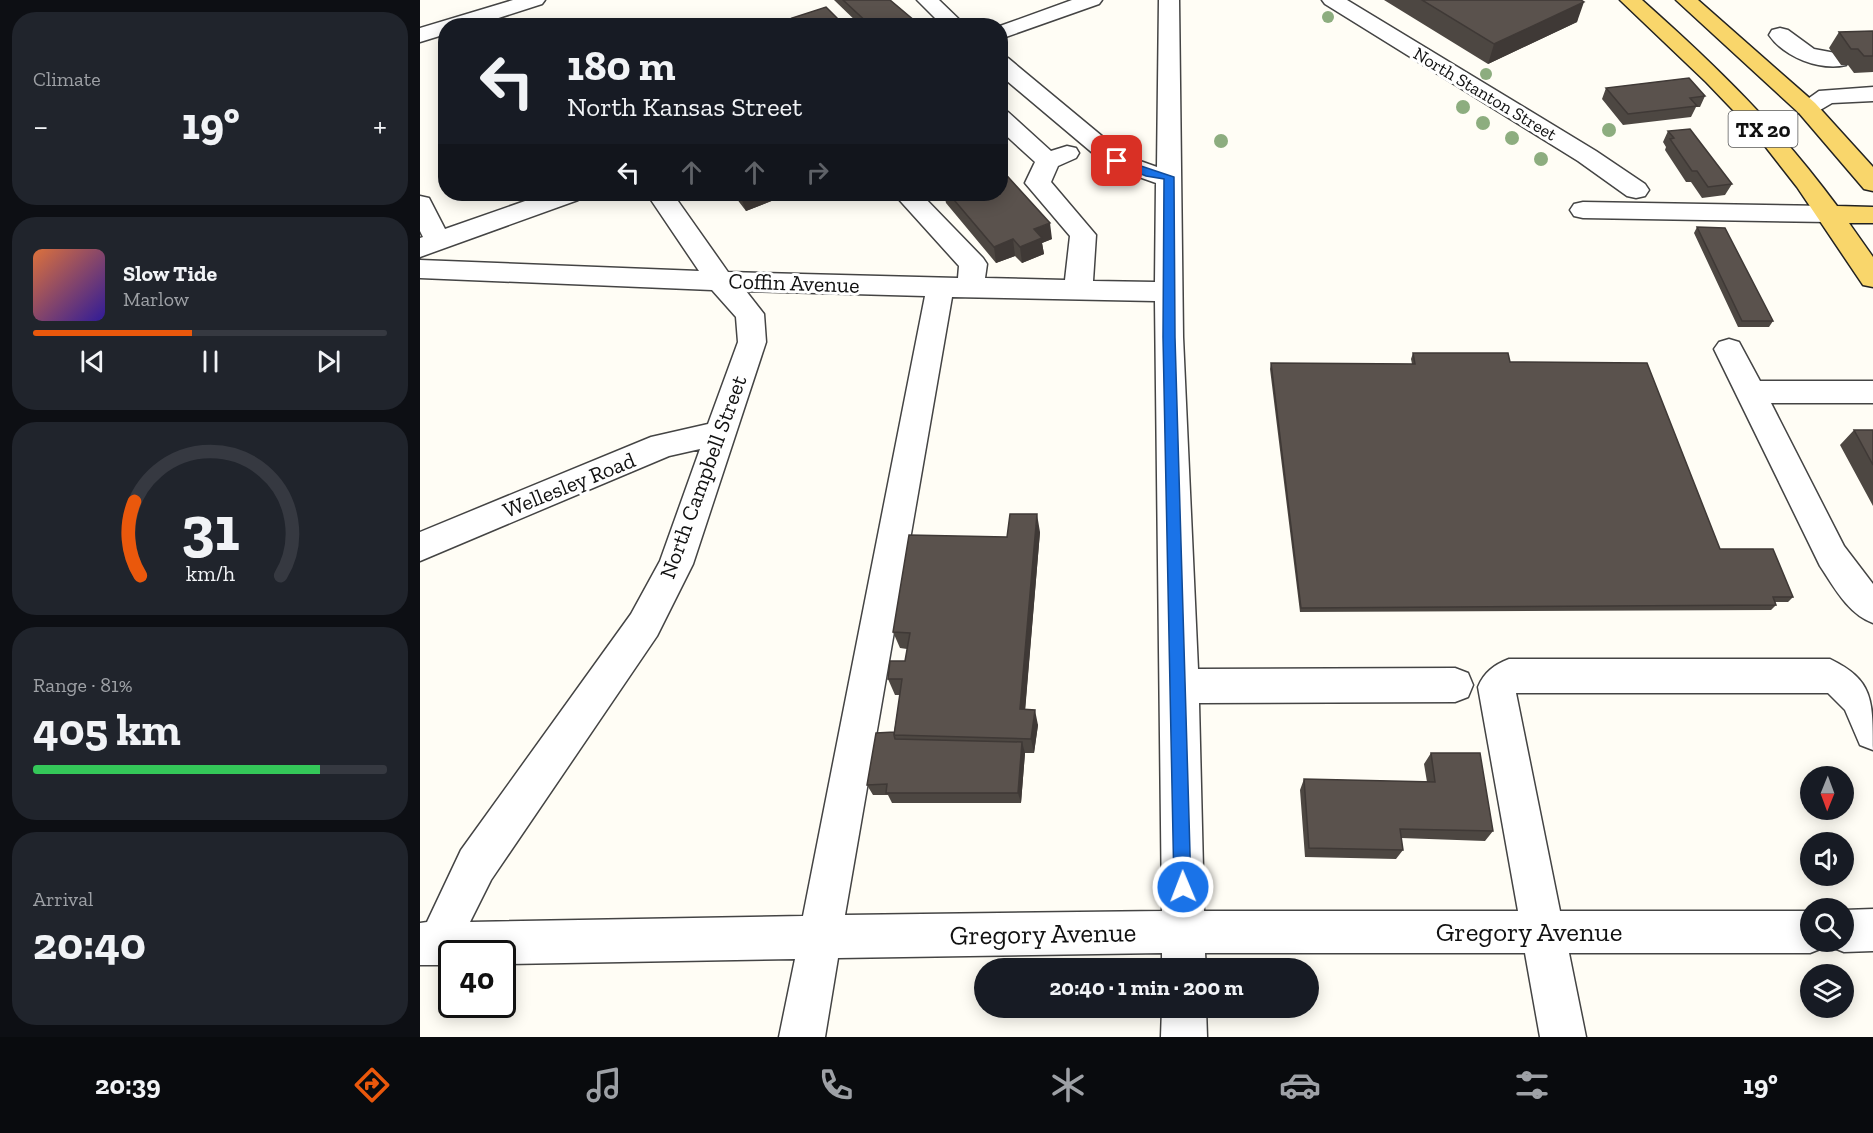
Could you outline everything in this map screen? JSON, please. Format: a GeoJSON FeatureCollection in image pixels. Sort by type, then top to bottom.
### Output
{"type":"FeatureCollection","features":[{"type":"Feature","properties":{"kind":"main road","name":"TX 20"},"geometry":{"type":"LineString","coordinates":[[1630,0],[1754,119],[1830,214],[1873,278]]}},
{"type":"Feature","properties":{"kind":"main road","name":"TX 20"},"geometry":{"type":"LineString","coordinates":[[1686,0],[1807,108],[1873,183]]}},
{"type":"Feature","properties":{"kind":"main road"},"geometry":{"type":"LineString","coordinates":[[1830,214],[1873,215]]}},
{"type":"Feature","properties":{"kind":"street"},"geometry":{"type":"LineString","coordinates":[[927,0],[947,18]]}},
{"type":"Feature","properties":{"kind":"street"},"geometry":{"type":"LineString","coordinates":[[1008,30],[1092,0]]}},
{"type":"Feature","properties":{"kind":"street"},"geometry":{"type":"LineString","coordinates":[[1169,0],[1169,292],[1180,686],[1183,950]]}},
{"type":"Feature","properties":{"kind":"street","name":"North Stanton Street"},"geometry":{"type":"LineString","coordinates":[[1332,0],[1609,171],[1636,190]]}},
{"type":"Feature","properties":{"kind":"street"},"geometry":{"type":"LineString","coordinates":[[480,18],[530,5]]}},
{"type":"Feature","properties":{"kind":"street"},"geometry":{"type":"LineString","coordinates":[[420,34],[438,29]]}},
{"type":"Feature","properties":{"kind":"street"},"geometry":{"type":"LineString","coordinates":[[1780,35],[1807,56],[1838,60]]}},
{"type":"Feature","properties":{"kind":"street"},"geometry":{"type":"LineString","coordinates":[[1008,72],[1128,167],[1169,177]]}},
{"type":"Feature","properties":{"kind":"street"},"geometry":{"type":"LineString","coordinates":[[1807,108],[1827,96],[1873,94]]}},
{"type":"Feature","properties":{"kind":"street"},"geometry":{"type":"LineString","coordinates":[[1008,124],[1048,161]]}},
{"type":"Feature","properties":{"kind":"street"},"geometry":{"type":"LineString","coordinates":[[1078,291],[1083,235],[1038,183],[1048,161],[1093,141]]}},
{"type":"Feature","properties":{"kind":"street"},"geometry":{"type":"LineString","coordinates":[[1609,171],[1599,191],[1583,210],[1830,214]]}},
{"type":"Feature","properties":{"kind":"street"},"geometry":{"type":"LineString","coordinates":[[420,204],[429,245],[550,201]]}},
{"type":"Feature","properties":{"kind":"street","name":"North Campbell Street"},"geometry":{"type":"LineString","coordinates":[[430,944],[452,912],[476,865],[644,625],[676,564],[752,342],[750,314],[719,280],[665,201]]}},
{"type":"Feature","properties":{"kind":"street"},"geometry":{"type":"LineString","coordinates":[[802,1037],[819,938],[955,288],[973,264],[914,201]]}},
{"type":"Feature","properties":{"kind":"street","name":"Coffin Avenue"},"geometry":{"type":"LineString","coordinates":[[420,269],[955,288],[1169,292]]}},
{"type":"Feature","properties":{"kind":"street"},"geometry":{"type":"LineString","coordinates":[[1729,349],[1832,555],[1850,584],[1873,608]]}},
{"type":"Feature","properties":{"kind":"street"},"geometry":{"type":"LineString","coordinates":[[1750,392],[1873,392]]}},
{"type":"Feature","properties":{"kind":"street","name":"Wellesley Road"},"geometry":{"type":"LineString","coordinates":[[420,547],[662,446],[692,438],[721,435]]}},
{"type":"Feature","properties":{"kind":"street"},"geometry":{"type":"LineString","coordinates":[[1563,1037],[1496,687],[1509,676],[1830,676],[1842,679],[1855,691],[1873,732]]}},
{"type":"Feature","properties":{"kind":"street"},"geometry":{"type":"LineString","coordinates":[[1180,686],[1455,685]]}},
{"type":"Feature","properties":{"kind":"street"},"geometry":{"type":"LineString","coordinates":[[1854,931],[1873,930]]}},
{"type":"Feature","properties":{"kind":"street","name":"Gregory Avenue"},"geometry":{"type":"LineString","coordinates":[[430,944],[819,938],[1183,950],[1542,932],[1800,932]]}},
{"type":"Feature","properties":{"kind":"street"},"geometry":{"type":"LineString","coordinates":[[1184,1018],[1184,1037]]}},
{"type":"Feature","properties":{"kind":"building"},"geometry":{"type":"Polygon","coordinates":[[[843,0],[890,0],[911,18],[862,18],[843,0]]]}},
{"type":"Feature","properties":{"kind":"building"},"geometry":{"type":"Polygon","coordinates":[[[1422,0],[1581,0],[1584,2],[1494,44],[1422,0]]]}},
{"type":"Feature","properties":{"kind":"building"},"geometry":{"type":"Polygon","coordinates":[[[826,7],[837,18],[792,18],[826,7]]]}},
{"type":"Feature","properties":{"kind":"building"},"geometry":{"type":"Polygon","coordinates":[[[1873,31],[1873,56],[1864,56],[1858,49],[1851,49],[1839,32],[1873,31]]]}},
{"type":"Feature","properties":{"kind":"building"},"geometry":{"type":"Polygon","coordinates":[[[1689,78],[1705,96],[1690,98],[1697,106],[1628,114],[1606,88],[1689,78]]]}},
{"type":"Feature","properties":{"kind":"building"},"geometry":{"type":"Polygon","coordinates":[[[1690,129],[1732,184],[1708,187],[1697,171],[1692,171],[1670,139],[1674,138],[1668,131],[1690,129]]]}},
{"type":"Feature","properties":{"kind":"building"},"geometry":{"type":"Polygon","coordinates":[[[1008,177],[1050,223],[1034,229],[1042,238],[1020,247],[1013,239],[994,247],[955,201],[1008,201],[1008,177]]]}},
{"type":"Feature","properties":{"kind":"building"},"geometry":{"type":"Polygon","coordinates":[[[1697,227],[1725,228],[1773,321],[1742,321],[1697,227]]]}},
{"type":"Feature","properties":{"kind":"building"},"geometry":{"type":"Polygon","coordinates":[[[1413,353],[1508,353],[1510,362],[1647,363],[1720,549],[1773,549],[1793,597],[1773,597],[1776,605],[1301,608],[1271,363],[1415,364],[1413,353]]]}},
{"type":"Feature","properties":{"kind":"building"},"geometry":{"type":"Polygon","coordinates":[[[1854,430],[1873,430],[1873,465],[1854,430]]]}},
{"type":"Feature","properties":{"kind":"building"},"geometry":{"type":"Polygon","coordinates":[[[1010,514],[1037,514],[1020,709],[1035,710],[1031,739],[894,735],[902,679],[888,679],[890,661],[905,661],[910,633],[893,632],[909,535],[1007,537],[1010,514]]]}},
{"type":"Feature","properties":{"kind":"building"},"geometry":{"type":"Polygon","coordinates":[[[894,732],[895,739],[1022,742],[1018,793],[886,793],[887,784],[867,785],[876,733],[894,732]]]}},
{"type":"Feature","properties":{"kind":"building"},"geometry":{"type":"Polygon","coordinates":[[[1431,753],[1480,753],[1493,831],[1400,829],[1403,850],[1309,848],[1304,779],[1435,782],[1431,753]]]}},
{"type":"Feature","properties":{"kind":"route"},"geometry":{"type":"LineString","coordinates":[[1117,161],[1149,174],[1169,177],[1169,337],[1180,686],[1183,887]]}}]}
